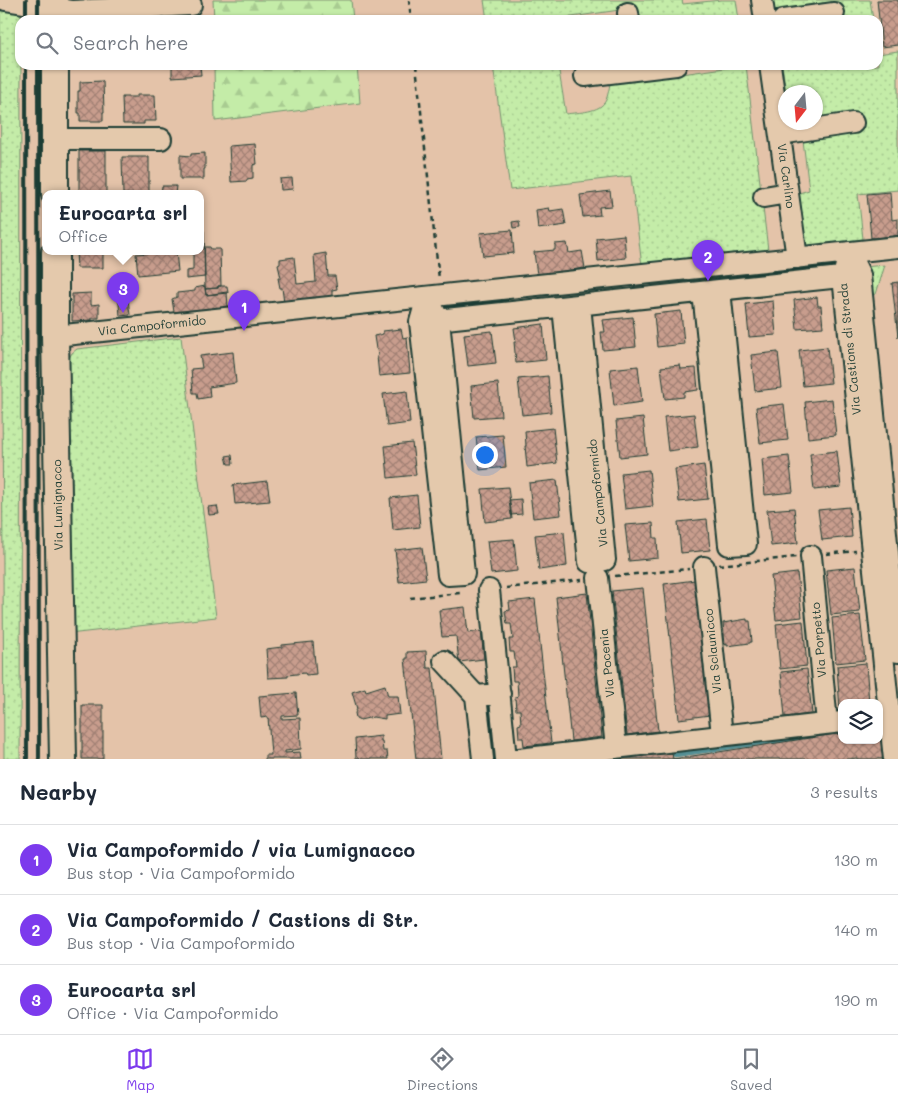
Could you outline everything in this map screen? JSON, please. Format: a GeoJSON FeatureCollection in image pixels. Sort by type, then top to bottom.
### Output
{"type":"FeatureCollection","features":[{"type":"Feature","properties":{"kind":"main road"},"geometry":{"type":"LineString","coordinates":[[55,70],[55,190]]}},
{"type":"Feature","properties":{"kind":"main road","name":"Via Lumignacco"},"geometry":{"type":"LineString","coordinates":[[55,255],[63,759]]}},
{"type":"Feature","properties":{"kind":"street"},"geometry":{"type":"LineString","coordinates":[[6,0],[72,11],[190,5]]}},
{"type":"Feature","properties":{"kind":"street"},"geometry":{"type":"LineString","coordinates":[[762,0],[764,15]]}},
{"type":"Feature","properties":{"kind":"street"},"geometry":{"type":"LineString","coordinates":[[826,15],[834,14]]}},
{"type":"Feature","properties":{"kind":"street"},"geometry":{"type":"LineString","coordinates":[[585,76],[621,70]]}},
{"type":"Feature","properties":{"kind":"street","name":"Via Carlino"},"geometry":{"type":"LineString","coordinates":[[771,70],[797,258]]}},
{"type":"Feature","properties":{"kind":"street"},"geometry":{"type":"LineString","coordinates":[[780,134],[853,123]]}},
{"type":"Feature","properties":{"kind":"street"},"geometry":{"type":"LineString","coordinates":[[55,139],[161,139]]}},
{"type":"Feature","properties":{"kind":"street"},"geometry":{"type":"LineString","coordinates":[[764,197],[788,193]]}},
{"type":"Feature","properties":{"kind":"street","name":"Via Campoformido"},"geometry":{"type":"LineString","coordinates":[[55,336],[898,247]]}},
{"type":"Feature","properties":{"kind":"street","name":"Via Castions di Strada"},"geometry":{"type":"LineString","coordinates":[[849,252],[874,491],[892,639],[889,717],[894,759]]}},
{"type":"Feature","properties":{"kind":"street"},"geometry":{"type":"LineString","coordinates":[[430,321],[851,276]]}},
{"type":"Feature","properties":{"kind":"street"},"geometry":{"type":"LineString","coordinates":[[711,291],[746,544],[729,546],[711,291]]}},
{"type":"Feature","properties":{"kind":"street"},"geometry":{"type":"LineString","coordinates":[[430,321],[464,574],[448,575],[430,321],[434,296]]}},
{"type":"Feature","properties":{"kind":"street","name":"Via Campoformido"},"geometry":{"type":"LineString","coordinates":[[571,306],[605,560],[589,562],[571,306]]}},
{"type":"Feature","properties":{"kind":"street","name":"Via Castions di Strada"},"geometry":{"type":"LineString","coordinates":[[874,491],[872,549],[892,639]]}},
{"type":"Feature","properties":{"kind":"street","name":"Via Porpetto"},"geometry":{"type":"LineString","coordinates":[[811,556],[834,723]]}},
{"type":"Feature","properties":{"kind":"street","name":"Via Sclaunicco"},"geometry":{"type":"LineString","coordinates":[[704,567],[722,735]]}},
{"type":"Feature","properties":{"kind":"street","name":"Via Pocenia"},"geometry":{"type":"LineString","coordinates":[[598,578],[616,748]]}},
{"type":"Feature","properties":{"kind":"street"},"geometry":{"type":"LineString","coordinates":[[489,590],[506,759]]}},
{"type":"Feature","properties":{"kind":"street"},"geometry":{"type":"LineString","coordinates":[[444,661],[476,696],[483,759]]}},
{"type":"Feature","properties":{"kind":"street"},"geometry":{"type":"LineString","coordinates":[[476,696],[500,694]]}},
{"type":"Feature","properties":{"kind":"street"},"geometry":{"type":"LineString","coordinates":[[519,759],[834,723]]}},
{"type":"Feature","properties":{"kind":"path"},"geometry":{"type":"LineString","coordinates":[[409,0],[410,15]]}},
{"type":"Feature","properties":{"kind":"path"},"geometry":{"type":"LineString","coordinates":[[417,70],[435,253],[434,296]]}},
{"type":"Feature","properties":{"kind":"path"},"geometry":{"type":"LineString","coordinates":[[410,598],[872,549]]}},
{"type":"Feature","properties":{"kind":"green space"},"geometry":{"type":"Polygon","coordinates":[[[213,0],[351,0],[352,15],[214,15],[213,0]]]}},
{"type":"Feature","properties":{"kind":"green space"},"geometry":{"type":"Polygon","coordinates":[[[484,0],[682,0],[683,4],[736,0],[738,15],[634,15],[633,8],[585,15],[486,15],[484,0]]]}},
{"type":"Feature","properties":{"kind":"green space"},"geometry":{"type":"Polygon","coordinates":[[[773,0],[870,0],[872,15],[837,15],[835,6],[774,13],[773,0]]]}},
{"type":"Feature","properties":{"kind":"green space"},"geometry":{"type":"Polygon","coordinates":[[[0,7],[21,11],[21,15],[15,15],[15,70],[21,70],[20,759],[4,759],[0,7]]]}},
{"type":"Feature","properties":{"kind":"green space"},"geometry":{"type":"Polygon","coordinates":[[[898,51],[898,190],[858,194],[863,239],[804,246],[799,193],[809,190],[803,140],[857,133],[854,115],[823,119],[823,85],[785,85],[783,70],[883,70],[883,53],[898,51]]]}},
{"type":"Feature","properties":{"kind":"green space"},"geometry":{"type":"Polygon","coordinates":[[[214,70],[357,70],[360,103],[215,121],[214,70]]]}},
{"type":"Feature","properties":{"kind":"green space"},"geometry":{"type":"Polygon","coordinates":[[[494,70],[559,70],[566,114],[594,110],[599,107],[606,100],[610,84],[710,70],[747,70],[768,250],[642,266],[631,176],[510,190],[494,70]]]}},
{"type":"Feature","properties":{"kind":"green space"},"geometry":{"type":"Polygon","coordinates":[[[885,265],[876,294],[867,295],[864,267],[885,265]]]}},
{"type":"Feature","properties":{"kind":"green space"},"geometry":{"type":"Polygon","coordinates":[[[181,337],[216,617],[69,634],[68,360],[77,349],[181,337]]]}},
{"type":"Feature","properties":{"kind":"building"},"geometry":{"type":"Polygon","coordinates":[[[877,0],[898,0],[898,45],[883,47],[883,15],[879,15],[877,0]]]}},
{"type":"Feature","properties":{"kind":"building"},"geometry":{"type":"Polygon","coordinates":[[[172,70],[200,70],[201,75],[172,77],[172,70]]]}},
{"type":"Feature","properties":{"kind":"building"},"geometry":{"type":"Polygon","coordinates":[[[103,81],[103,121],[80,121],[78,91],[80,91],[80,82],[103,81]]]}},
{"type":"Feature","properties":{"kind":"building"},"geometry":{"type":"Polygon","coordinates":[[[137,95],[155,95],[156,121],[144,121],[144,124],[123,124],[122,97],[137,97],[137,95]]]}},
{"type":"Feature","properties":{"kind":"building"},"geometry":{"type":"Polygon","coordinates":[[[255,144],[257,164],[253,165],[253,178],[247,179],[247,181],[231,182],[229,146],[255,144]]]}},
{"type":"Feature","properties":{"kind":"building"},"geometry":{"type":"Polygon","coordinates":[[[79,151],[106,151],[106,190],[79,190],[79,151]]]}},
{"type":"Feature","properties":{"kind":"building"},"geometry":{"type":"Polygon","coordinates":[[[205,153],[204,179],[180,179],[180,155],[191,156],[191,154],[205,153]]]}},
{"type":"Feature","properties":{"kind":"building"},"geometry":{"type":"Polygon","coordinates":[[[122,157],[149,157],[149,190],[123,190],[122,157]]]}},
{"type":"Feature","properties":{"kind":"building"},"geometry":{"type":"Polygon","coordinates":[[[292,178],[293,189],[281,190],[280,179],[292,178]]]}},
{"type":"Feature","properties":{"kind":"building"},"geometry":{"type":"Polygon","coordinates":[[[162,186],[176,186],[176,190],[162,190],[162,186]]]}},
{"type":"Feature","properties":{"kind":"building"},"geometry":{"type":"Polygon","coordinates":[[[610,191],[612,206],[599,207],[600,215],[583,217],[580,195],[610,191]]]}},
{"type":"Feature","properties":{"kind":"building"},"geometry":{"type":"Polygon","coordinates":[[[890,192],[892,220],[898,219],[898,236],[871,238],[867,194],[890,192]]]}},
{"type":"Feature","properties":{"kind":"building"},"geometry":{"type":"Polygon","coordinates":[[[549,208],[550,211],[563,209],[566,225],[538,229],[536,210],[549,208]]]}},
{"type":"Feature","properties":{"kind":"building"},"geometry":{"type":"Polygon","coordinates":[[[519,221],[520,227],[513,228],[512,222],[519,221]]]}},
{"type":"Feature","properties":{"kind":"building"},"geometry":{"type":"Polygon","coordinates":[[[512,230],[514,253],[483,256],[480,233],[512,230]]]}},
{"type":"Feature","properties":{"kind":"building"},"geometry":{"type":"Polygon","coordinates":[[[204,231],[205,277],[186,279],[186,271],[193,270],[193,255],[204,255],[204,231]]]}},
{"type":"Feature","properties":{"kind":"building"},"geometry":{"type":"Polygon","coordinates":[[[624,235],[626,258],[598,261],[596,238],[624,235]]]}},
{"type":"Feature","properties":{"kind":"building"},"geometry":{"type":"Polygon","coordinates":[[[567,243],[569,253],[582,251],[585,268],[537,275],[534,252],[555,250],[555,244],[567,243]]]}},
{"type":"Feature","properties":{"kind":"building"},"geometry":{"type":"Polygon","coordinates":[[[204,247],[220,249],[221,286],[218,286],[218,288],[205,289],[204,247]]]}},
{"type":"Feature","properties":{"kind":"building"},"geometry":{"type":"Polygon","coordinates":[[[326,253],[328,276],[335,276],[337,289],[332,290],[332,296],[284,303],[282,288],[280,288],[278,278],[281,278],[278,265],[280,264],[280,259],[294,257],[297,284],[316,282],[314,255],[326,253]]]}},
{"type":"Feature","properties":{"kind":"building"},"geometry":{"type":"Polygon","coordinates":[[[76,255],[103,255],[103,268],[77,268],[76,255]]]}},
{"type":"Feature","properties":{"kind":"building"},"geometry":{"type":"Polygon","coordinates":[[[136,255],[176,255],[178,271],[138,275],[136,255]]]}},
{"type":"Feature","properties":{"kind":"building"},"geometry":{"type":"Polygon","coordinates":[[[125,277],[130,315],[120,316],[117,279],[125,277]]]}},
{"type":"Feature","properties":{"kind":"building"},"geometry":{"type":"Polygon","coordinates":[[[898,282],[898,337],[892,283],[898,282]]]}},
{"type":"Feature","properties":{"kind":"building"},"geometry":{"type":"Polygon","coordinates":[[[205,286],[206,295],[227,292],[228,307],[174,312],[172,299],[177,297],[177,293],[195,291],[195,288],[205,286]]]}},
{"type":"Feature","properties":{"kind":"building"},"geometry":{"type":"Polygon","coordinates":[[[218,286],[227,286],[228,293],[206,295],[205,289],[218,288],[218,286]]]}},
{"type":"Feature","properties":{"kind":"building"},"geometry":{"type":"Polygon","coordinates":[[[91,293],[91,305],[99,304],[99,318],[72,321],[72,294],[91,293]]]}},
{"type":"Feature","properties":{"kind":"building"},"geometry":{"type":"Polygon","coordinates":[[[817,297],[818,306],[821,306],[823,327],[797,329],[794,300],[817,297]]]}},
{"type":"Feature","properties":{"kind":"building"},"geometry":{"type":"Polygon","coordinates":[[[773,301],[776,335],[749,337],[746,304],[773,301]]]}},
{"type":"Feature","properties":{"kind":"building"},"geometry":{"type":"Polygon","coordinates":[[[681,311],[684,344],[657,347],[654,314],[681,311]]]}},
{"type":"Feature","properties":{"kind":"building"},"geometry":{"type":"Polygon","coordinates":[[[633,317],[636,347],[603,350],[601,332],[605,332],[603,320],[633,317]]]}},
{"type":"Feature","properties":{"kind":"building"},"geometry":{"type":"Polygon","coordinates":[[[543,324],[546,360],[516,363],[514,328],[543,324]]]}},
{"type":"Feature","properties":{"kind":"building"},"geometry":{"type":"Polygon","coordinates":[[[401,329],[403,338],[407,337],[410,373],[379,376],[374,336],[383,334],[383,331],[401,329]]]}},
{"type":"Feature","properties":{"kind":"building"},"geometry":{"type":"Polygon","coordinates":[[[492,331],[496,363],[468,366],[464,334],[492,331]]]}},
{"type":"Feature","properties":{"kind":"building"},"geometry":{"type":"Polygon","coordinates":[[[827,347],[831,383],[803,386],[799,350],[827,347]]]}},
{"type":"Feature","properties":{"kind":"building"},"geometry":{"type":"Polygon","coordinates":[[[233,352],[236,383],[209,387],[210,397],[198,399],[197,393],[193,393],[191,369],[202,368],[200,356],[233,352]]]}},
{"type":"Feature","properties":{"kind":"building"},"geometry":{"type":"Polygon","coordinates":[[[778,352],[782,388],[755,391],[751,355],[778,352]]]}},
{"type":"Feature","properties":{"kind":"building"},"geometry":{"type":"Polygon","coordinates":[[[680,365],[681,369],[696,368],[698,390],[684,392],[684,397],[665,399],[661,367],[680,365]]]}},
{"type":"Feature","properties":{"kind":"building"},"geometry":{"type":"Polygon","coordinates":[[[638,366],[642,402],[614,406],[610,369],[638,366]]]}},
{"type":"Feature","properties":{"kind":"building"},"geometry":{"type":"Polygon","coordinates":[[[548,376],[551,412],[522,415],[518,379],[548,376]]]}},
{"type":"Feature","properties":{"kind":"building"},"geometry":{"type":"Polygon","coordinates":[[[498,383],[501,416],[474,418],[471,386],[498,383]]]}},
{"type":"Feature","properties":{"kind":"building"},"geometry":{"type":"Polygon","coordinates":[[[407,391],[410,423],[387,426],[383,394],[407,391]]]}},
{"type":"Feature","properties":{"kind":"building"},"geometry":{"type":"Polygon","coordinates":[[[832,399],[836,435],[808,438],[805,402],[832,399]]]}},
{"type":"Feature","properties":{"kind":"building"},"geometry":{"type":"Polygon","coordinates":[[[784,404],[788,440],[760,443],[756,407],[784,404]]]}},
{"type":"Feature","properties":{"kind":"building"},"geometry":{"type":"Polygon","coordinates":[[[694,414],[698,447],[668,451],[664,417],[694,414]]]}},
{"type":"Feature","properties":{"kind":"building"},"geometry":{"type":"Polygon","coordinates":[[[643,418],[647,454],[620,457],[616,421],[643,418]]]}},
{"type":"Feature","properties":{"kind":"building"},"geometry":{"type":"Polygon","coordinates":[[[553,428],[557,463],[527,467],[525,431],[553,428]]]}},
{"type":"Feature","properties":{"kind":"building"},"geometry":{"type":"Polygon","coordinates":[[[503,435],[506,467],[480,470],[476,437],[503,435]]]}},
{"type":"Feature","properties":{"kind":"building"},"geometry":{"type":"Polygon","coordinates":[[[412,443],[416,475],[388,478],[385,446],[412,443]]]}},
{"type":"Feature","properties":{"kind":"building"},"geometry":{"type":"Polygon","coordinates":[[[837,451],[841,487],[814,490],[810,454],[837,451]]]}},
{"type":"Feature","properties":{"kind":"building"},"geometry":{"type":"Polygon","coordinates":[[[232,455],[233,464],[228,464],[226,456],[232,455]]]}},
{"type":"Feature","properties":{"kind":"building"},"geometry":{"type":"Polygon","coordinates":[[[789,456],[793,492],[765,495],[762,459],[789,456]]]}},
{"type":"Feature","properties":{"kind":"building"},"geometry":{"type":"Polygon","coordinates":[[[704,465],[708,499],[679,502],[675,469],[704,465]]]}},
{"type":"Feature","properties":{"kind":"building"},"geometry":{"type":"Polygon","coordinates":[[[649,470],[653,506],[625,509],[621,473],[649,470]]]}},
{"type":"Feature","properties":{"kind":"building"},"geometry":{"type":"Polygon","coordinates":[[[557,480],[561,515],[533,518],[529,483],[557,480]]]}},
{"type":"Feature","properties":{"kind":"building"},"geometry":{"type":"Polygon","coordinates":[[[267,481],[270,501],[235,504],[233,485],[267,481]]]}},
{"type":"Feature","properties":{"kind":"building"},"geometry":{"type":"Polygon","coordinates":[[[508,487],[512,519],[485,522],[482,489],[508,487]]]}},
{"type":"Feature","properties":{"kind":"building"},"geometry":{"type":"Polygon","coordinates":[[[417,495],[420,527],[393,530],[390,498],[417,495]]]}},
{"type":"Feature","properties":{"kind":"building"},"geometry":{"type":"Polygon","coordinates":[[[521,499],[522,514],[511,515],[509,500],[521,499]]]}},
{"type":"Feature","properties":{"kind":"building"},"geometry":{"type":"Polygon","coordinates":[[[217,506],[219,514],[209,515],[208,507],[217,506]]]}},
{"type":"Feature","properties":{"kind":"building"},"geometry":{"type":"Polygon","coordinates":[[[849,507],[852,537],[822,540],[818,510],[849,507]]]}},
{"type":"Feature","properties":{"kind":"building"},"geometry":{"type":"Polygon","coordinates":[[[794,508],[798,543],[771,546],[767,510],[794,508]]]}},
{"type":"Feature","properties":{"kind":"building"},"geometry":{"type":"Polygon","coordinates":[[[707,519],[710,550],[681,553],[678,522],[707,519]]]}},
{"type":"Feature","properties":{"kind":"building"},"geometry":{"type":"Polygon","coordinates":[[[653,523],[654,538],[657,538],[658,558],[629,561],[625,525],[653,523]]]}},
{"type":"Feature","properties":{"kind":"building"},"geometry":{"type":"Polygon","coordinates":[[[564,532],[567,566],[539,570],[535,535],[564,532]]]}},
{"type":"Feature","properties":{"kind":"building"},"geometry":{"type":"Polygon","coordinates":[[[514,539],[517,571],[491,574],[487,541],[514,539]]]}},
{"type":"Feature","properties":{"kind":"building"},"geometry":{"type":"Polygon","coordinates":[[[422,547],[426,579],[399,582],[395,550],[422,547]]]}},
{"type":"Feature","properties":{"kind":"building"},"geometry":{"type":"Polygon","coordinates":[[[855,567],[860,612],[831,615],[826,570],[855,567]]]}},
{"type":"Feature","properties":{"kind":"building"},"geometry":{"type":"Polygon","coordinates":[[[797,573],[802,617],[776,620],[771,576],[797,573]]]}},
{"type":"Feature","properties":{"kind":"building"},"geometry":{"type":"Polygon","coordinates":[[[695,580],[710,715],[679,719],[664,584],[695,580]]]}},
{"type":"Feature","properties":{"kind":"building"},"geometry":{"type":"Polygon","coordinates":[[[643,588],[658,731],[627,735],[612,591],[643,588]]]}},
{"type":"Feature","properties":{"kind":"building"},"geometry":{"type":"Polygon","coordinates":[[[587,593],[602,737],[571,741],[556,597],[587,593]]]}},
{"type":"Feature","properties":{"kind":"building"},"geometry":{"type":"Polygon","coordinates":[[[535,599],[551,743],[524,746],[523,738],[519,738],[520,710],[516,710],[515,697],[518,696],[517,681],[513,681],[512,667],[516,667],[514,652],[510,652],[509,639],[513,639],[511,624],[507,624],[505,611],[510,610],[509,602],[535,599]]]}},
{"type":"Feature","properties":{"kind":"building"},"geometry":{"type":"Polygon","coordinates":[[[465,607],[468,633],[481,631],[484,659],[459,662],[456,636],[442,637],[439,610],[465,607]]]}},
{"type":"Feature","properties":{"kind":"building"},"geometry":{"type":"Polygon","coordinates":[[[860,615],[865,660],[836,663],[832,618],[860,615]]]}},
{"type":"Feature","properties":{"kind":"building"},"geometry":{"type":"Polygon","coordinates":[[[747,619],[747,621],[750,621],[752,642],[725,645],[723,623],[747,619]]]}},
{"type":"Feature","properties":{"kind":"building"},"geometry":{"type":"Polygon","coordinates":[[[803,621],[807,666],[780,669],[776,624],[803,621]]]}},
{"type":"Feature","properties":{"kind":"building"},"geometry":{"type":"Polygon","coordinates":[[[313,642],[316,674],[306,675],[305,673],[288,675],[288,677],[268,678],[266,649],[282,647],[282,645],[313,642]]]}},
{"type":"Feature","properties":{"kind":"building"},"geometry":{"type":"Polygon","coordinates":[[[426,651],[427,668],[432,668],[441,759],[416,759],[405,659],[407,659],[407,652],[426,651]]]}},
{"type":"Feature","properties":{"kind":"building"},"geometry":{"type":"Polygon","coordinates":[[[866,663],[869,699],[839,699],[837,666],[866,663]]]}},
{"type":"Feature","properties":{"kind":"building"},"geometry":{"type":"Polygon","coordinates":[[[807,669],[812,714],[785,717],[781,672],[807,669]]]}},
{"type":"Feature","properties":{"kind":"building"},"geometry":{"type":"Polygon","coordinates":[[[385,685],[388,696],[398,696],[400,714],[385,716],[385,719],[373,717],[360,720],[356,718],[355,713],[357,709],[352,692],[365,688],[366,691],[385,685]]]}},
{"type":"Feature","properties":{"kind":"building"},"geometry":{"type":"Polygon","coordinates":[[[296,693],[298,715],[282,716],[282,719],[300,718],[301,749],[285,751],[285,753],[300,752],[301,759],[265,759],[265,755],[271,755],[268,717],[261,718],[259,696],[296,693]]]}},
{"type":"Feature","properties":{"kind":"building"},"geometry":{"type":"Polygon","coordinates":[[[82,705],[103,705],[103,759],[82,759],[82,705]]]}},
{"type":"Feature","properties":{"kind":"building"},"geometry":{"type":"Polygon","coordinates":[[[838,734],[838,744],[883,744],[884,759],[857,758],[673,759],[838,734]]]}},
{"type":"Feature","properties":{"kind":"building"},"geometry":{"type":"Polygon","coordinates":[[[381,736],[383,751],[387,751],[388,759],[356,758],[355,739],[381,736]]]}},
{"type":"Feature","properties":{"kind":"building"},"geometry":{"type":"Polygon","coordinates":[[[672,753],[673,759],[613,759],[672,753]]]}},
{"type":"Feature","properties":{"kind":"waterway"},"geometry":{"type":"LineString","coordinates":[[668,752],[674,751],[675,755],[838,732]]}},
{"type":"Feature","properties":{"kind":"railway"},"geometry":{"type":"LineString","coordinates":[[26,0],[26,15]]}},
{"type":"Feature","properties":{"kind":"railway"},"geometry":{"type":"LineString","coordinates":[[38,0],[38,15]]}},
{"type":"Feature","properties":{"kind":"railway"},"geometry":{"type":"LineString","coordinates":[[26,70],[27,759]]}},
{"type":"Feature","properties":{"kind":"railway"},"geometry":{"type":"LineString","coordinates":[[38,70],[39,759]]}},
{"type":"Feature","properties":{"kind":"place","name":"Via Campoformido / Castions di Str."},"geometry":{"type":"Point","coordinates":[708,281]}},
{"type":"Feature","properties":{"kind":"place","name":"Eurocarta srl"},"geometry":{"type":"Point","coordinates":[123,313]}},
{"type":"Feature","properties":{"kind":"place","name":"Via Campoformido / via Lumignacco"},"geometry":{"type":"Point","coordinates":[244,331]}}]}
